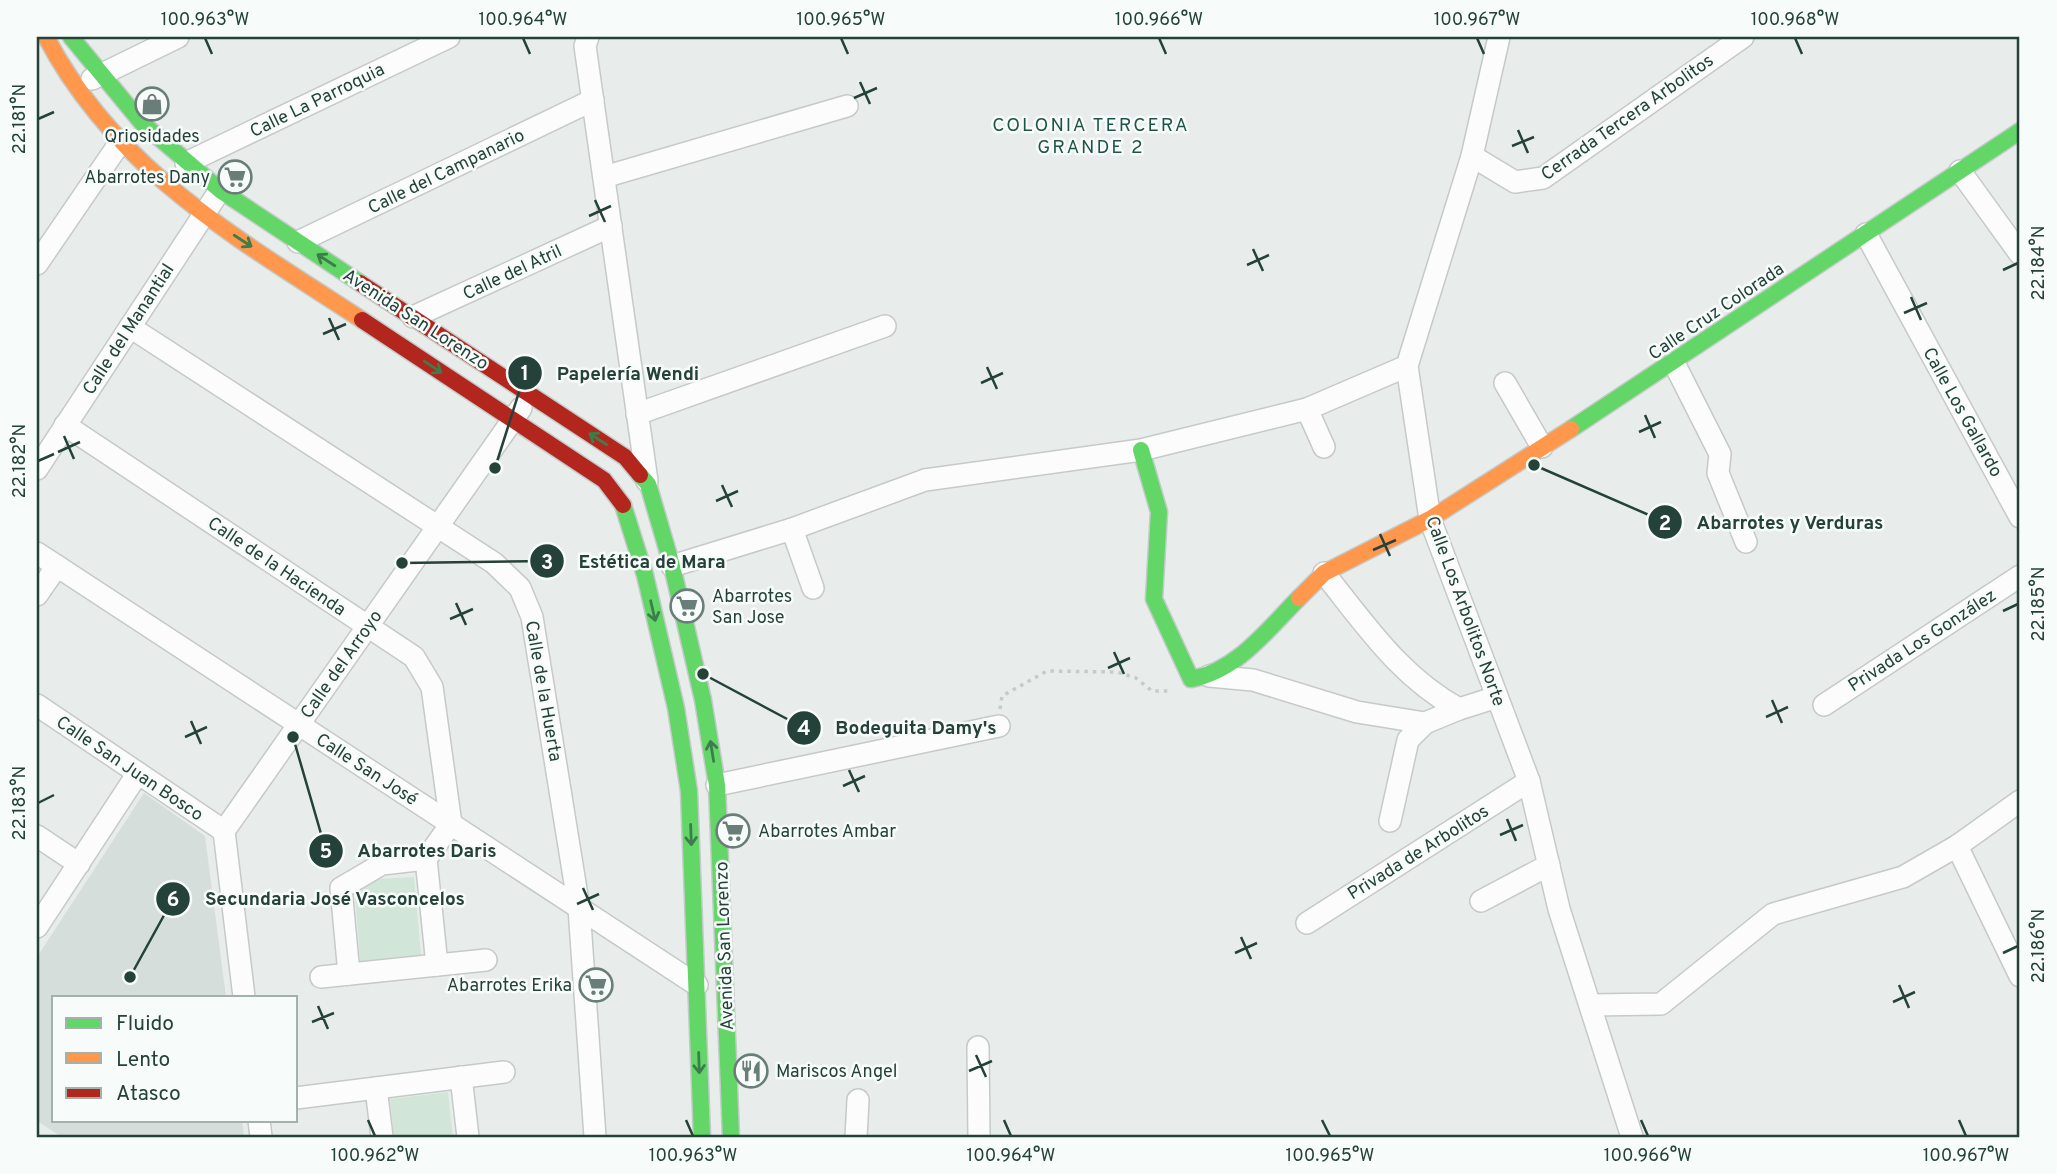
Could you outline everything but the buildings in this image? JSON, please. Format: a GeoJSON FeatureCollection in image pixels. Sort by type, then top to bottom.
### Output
{"type":"FeatureCollection","features":[{"type":"Feature","properties":{"kind":"street","name":"Avenida San Lorenzo"},"geometry":{"type":"LineString","coordinates":[[41,37],[73,88]]}},
{"type":"Feature","properties":{"kind":"street","name":"Avenida San Lorenzo"},"geometry":{"type":"LineString","coordinates":[[71,37],[142,123],[220,190],[625,457],[648,484],[672,566],[703,699],[718,785],[731,1137]]}},
{"type":"Feature","properties":{"kind":"street","name":"Avenida San Lorenzo"},"geometry":{"type":"LineString","coordinates":[[87,37],[102,74]]}},
{"type":"Feature","properties":{"kind":"street"},"geometry":{"type":"LineString","coordinates":[[73,88],[178,37]]}},
{"type":"Feature","properties":{"kind":"street","name":"Calle La Parroquia"},"geometry":{"type":"LineString","coordinates":[[186,163],[449,37]]}},
{"type":"Feature","properties":{"kind":"street","name":"Cerrada Tercera Arbolitos"},"geometry":{"type":"LineString","coordinates":[[1472,156],[1516,182],[1543,178],[1743,37]]}},
{"type":"Feature","properties":{"kind":"street","name":"Calle Los Arbolitos Norte"},"geometry":{"type":"LineString","coordinates":[[1500,38],[1472,156],[1407,366],[1430,519],[1529,781],[1549,865],[1632,1137]]}},
{"type":"Feature","properties":{"kind":"street"},"geometry":{"type":"LineString","coordinates":[[584,40],[648,484],[621,499]]}},
{"type":"Feature","properties":{"kind":"street","name":"Avenida San Lorenzo"},"geometry":{"type":"LineString","coordinates":[[37,48],[119,144],[161,183],[204,215],[604,480],[621,499],[645,575],[673,694],[689,791],[702,1137]]}},
{"type":"Feature","properties":{"kind":"street","name":"Calle del Campanario"},"geometry":{"type":"LineString","coordinates":[[298,242],[593,100]]}},
{"type":"Feature","properties":{"kind":"street"},"geometry":{"type":"LineString","coordinates":[[604,177],[848,106]]}},
{"type":"Feature","properties":{"kind":"street","name":"Calle Cruz Colorada"},"geometry":{"type":"LineString","coordinates":[[1200,678],[1250,648],[1324,573],[1430,519],[1674,363],[2020,131]]}},
{"type":"Feature","properties":{"kind":"street"},"geometry":{"type":"LineString","coordinates":[[37,264],[119,144]]}},
{"type":"Feature","properties":{"kind":"street"},"geometry":{"type":"LineString","coordinates":[[1960,171],[2020,254]]}},
{"type":"Feature","properties":{"kind":"street","name":"Calle del Manantial"},"geometry":{"type":"LineString","coordinates":[[37,469],[220,190]]}},
{"type":"Feature","properties":{"kind":"street","name":"Calle del Atril"},"geometry":{"type":"LineString","coordinates":[[413,317],[611,226]]}},
{"type":"Feature","properties":{"kind":"street","name":"Calle Los Gallardo"},"geometry":{"type":"LineString","coordinates":[[1866,234],[2020,517]]}},
{"type":"Feature","properties":{"kind":"street"},"geometry":{"type":"LineString","coordinates":[[359,318],[375,292]]}},
{"type":"Feature","properties":{"kind":"street"},"geometry":{"type":"LineString","coordinates":[[637,414],[885,326]]}},
{"type":"Feature","properties":{"kind":"street","name":"Calle de la Huerta"},"geometry":{"type":"LineString","coordinates":[[130,327],[438,525],[494,563],[520,588],[531,617],[579,908],[595,1137]]}},
{"type":"Feature","properties":{"kind":"street"},"geometry":{"type":"LineString","coordinates":[[1674,363],[1720,454],[1718,473],[1746,542]]}},
{"type":"Feature","properties":{"kind":"street"},"geometry":{"type":"LineString","coordinates":[[672,566],[792,529],[925,480],[1141,450],[1307,409],[1407,366]]}},
{"type":"Feature","properties":{"kind":"street"},"geometry":{"type":"LineString","coordinates":[[1505,383],[1542,447]]}},
{"type":"Feature","properties":{"kind":"street","name":"Calle del Arroyo"},"geometry":{"type":"LineString","coordinates":[[224,831],[530,394]]}},
{"type":"Feature","properties":{"kind":"street"},"geometry":{"type":"LineString","coordinates":[[1307,409],[1325,447]]}},
{"type":"Feature","properties":{"kind":"street","name":"Calle de la Hacienda"},"geometry":{"type":"LineString","coordinates":[[65,425],[414,657],[432,687],[451,824]]}},
{"type":"Feature","properties":{"kind":"street"},"geometry":{"type":"LineString","coordinates":[[1141,450],[1159,512],[1154,599],[1200,678],[1253,680],[1357,712],[1425,723]]}},
{"type":"Feature","properties":{"kind":"street"},"geometry":{"type":"LineString","coordinates":[[792,529],[813,588]]}},
{"type":"Feature","properties":{"kind":"street","name":"Calle San José"},"geometry":{"type":"LineString","coordinates":[[37,552],[696,985]]}},
{"type":"Feature","properties":{"kind":"street"},"geometry":{"type":"LineString","coordinates":[[37,595],[57,566]]}},
{"type":"Feature","properties":{"kind":"street"},"geometry":{"type":"LineString","coordinates":[[1324,573],[1396,663],[1432,694],[1459,709]]}},
{"type":"Feature","properties":{"kind":"street","name":"Privada Los González"},"geometry":{"type":"LineString","coordinates":[[1824,705],[2020,576]]}},
{"type":"Feature","properties":{"kind":"street"},"geometry":{"type":"LineString","coordinates":[[1390,821],[1408,740],[1425,723],[1497,698]]}},
{"type":"Feature","properties":{"kind":"street","name":"Calle San Juan Bosco"},"geometry":{"type":"LineString","coordinates":[[37,705],[224,831]]}},
{"type":"Feature","properties":{"kind":"street"},"geometry":{"type":"LineString","coordinates":[[718,785],[999,726]]}},
{"type":"Feature","properties":{"kind":"street"},"geometry":{"type":"LineString","coordinates":[[37,927],[138,773]]}},
{"type":"Feature","properties":{"kind":"street","name":"Privada de Arbolitos"},"geometry":{"type":"LineString","coordinates":[[1307,923],[1529,781]]}},
{"type":"Feature","properties":{"kind":"street"},"geometry":{"type":"LineString","coordinates":[[1590,1005],[1661,1004],[1773,914],[1903,877],[1957,846],[2020,801]]}},
{"type":"Feature","properties":{"kind":"street"},"geometry":{"type":"LineString","coordinates":[[437,965],[426,859],[451,824]]}},
{"type":"Feature","properties":{"kind":"street"},"geometry":{"type":"LineString","coordinates":[[224,831],[244,996]]}},
{"type":"Feature","properties":{"kind":"street"},"geometry":{"type":"LineString","coordinates":[[37,836],[79,864]]}},
{"type":"Feature","properties":{"kind":"street"},"geometry":{"type":"LineString","coordinates":[[1957,846],[2020,976]]}},
{"type":"Feature","properties":{"kind":"street"},"geometry":{"type":"LineString","coordinates":[[349,974],[341,888],[382,864],[426,859]]}},
{"type":"Feature","properties":{"kind":"street"},"geometry":{"type":"LineString","coordinates":[[1481,901],[1549,865]]}},
{"type":"Feature","properties":{"kind":"street"},"geometry":{"type":"LineString","coordinates":[[321,977],[486,960]]}},
{"type":"Feature","properties":{"kind":"street"},"geometry":{"type":"LineString","coordinates":[[978,1047],[979,1137]]}},
{"type":"Feature","properties":{"kind":"street"},"geometry":{"type":"LineString","coordinates":[[298,1098],[504,1072]]}},
{"type":"Feature","properties":{"kind":"street"},"geometry":{"type":"LineString","coordinates":[[461,1077],[468,1137]]}},
{"type":"Feature","properties":{"kind":"street"},"geometry":{"type":"LineString","coordinates":[[376,1088],[382,1137]]}},
{"type":"Feature","properties":{"kind":"street"},"geometry":{"type":"LineString","coordinates":[[856,1137],[858,1100]]}},
{"type":"Feature","properties":{"kind":"path"},"geometry":{"type":"LineString","coordinates":[[999,726],[1002,696],[1047,671],[1117,672],[1136,678],[1152,691],[1168,693],[1200,678]]}},
{"type":"Feature","properties":{"kind":"shaded area"},"geometry":{"type":"Polygon","coordinates":[[[144,793],[205,836],[226,996],[52,996],[52,1122],[242,1122],[244,1137],[62,1137],[37,1121],[37,957],[144,793]]]}},
{"type":"Feature","properties":{"kind":"green space"},"geometry":{"type":"Polygon","coordinates":[[[414,877],[421,955],[360,962],[355,892],[375,879],[414,877]]]}},
{"type":"Feature","properties":{"kind":"green space"},"geometry":{"type":"Polygon","coordinates":[[[448,1092],[453,1137],[394,1137],[390,1099],[448,1092]]]}},
{"type":"Feature","properties":{"kind":"traffic: fast"},"geometry":{"type":"LineString","coordinates":[[71,37],[142,123],[220,190],[360,283]]}},
{"type":"Feature","properties":{"kind":"traffic: fast"},"geometry":{"type":"LineString","coordinates":[[1571,429],[2020,131]]}},
{"type":"Feature","properties":{"kind":"traffic: fast"},"geometry":{"type":"LineString","coordinates":[[1141,450],[1159,512],[1154,599],[1191,679],[1207,675],[1237,658],[1299,598]]}},
{"type":"Feature","properties":{"kind":"traffic: fast"},"geometry":{"type":"LineString","coordinates":[[640,475],[648,484],[672,566],[703,700],[717,785],[731,1137]]}},
{"type":"Feature","properties":{"kind":"traffic: fast"},"geometry":{"type":"LineString","coordinates":[[623,505],[645,575],[676,708],[689,791],[702,1137]]}},
{"type":"Feature","properties":{"kind":"traffic: slow"},"geometry":{"type":"LineString","coordinates":[[46,37],[75,85],[108,127],[145,165],[227,230],[362,320]]}},
{"type":"Feature","properties":{"kind":"traffic: slow"},"geometry":{"type":"LineString","coordinates":[[1299,598],[1324,573],[1430,519],[1571,429]]}},
{"type":"Feature","properties":{"kind":"traffic: jam"},"geometry":{"type":"LineString","coordinates":[[360,283],[625,457],[640,475]]}},
{"type":"Feature","properties":{"kind":"traffic: jam"},"geometry":{"type":"LineString","coordinates":[[362,320],[604,480],[623,505]]}},
{"type":"Feature","properties":{"kind":"place","name":"Qriosidades"},"geometry":{"type":"Point","coordinates":[152,104]}},
{"type":"Feature","properties":{"kind":"place","name":"Abarrotes Dany"},"geometry":{"type":"Point","coordinates":[235,177]}},
{"type":"Feature","properties":{"kind":"place","name":"Abarrotes y Verduras"},"geometry":{"type":"Point","coordinates":[1534,465]}},
{"type":"Feature","properties":{"kind":"place","name":"Papelería Wendi"},"geometry":{"type":"Point","coordinates":[495,468]}},
{"type":"Feature","properties":{"kind":"place","name":"Estética de Mara"},"geometry":{"type":"Point","coordinates":[402,563]}},
{"type":"Feature","properties":{"kind":"place","name":"Abarrotes San Jose"},"geometry":{"type":"Point","coordinates":[687,606]}},
{"type":"Feature","properties":{"kind":"place","name":"Bodeguita Damy's"},"geometry":{"type":"Point","coordinates":[703,674]}},
{"type":"Feature","properties":{"kind":"place","name":"Abarrotes Daris"},"geometry":{"type":"Point","coordinates":[293,737]}},
{"type":"Feature","properties":{"kind":"place","name":"Abarrotes Ambar"},"geometry":{"type":"Point","coordinates":[733,831]}},
{"type":"Feature","properties":{"kind":"place","name":"Secundaria José Vasconcelos"},"geometry":{"type":"Point","coordinates":[130,977]}},
{"type":"Feature","properties":{"kind":"place","name":"Abarrotes Erika"},"geometry":{"type":"Point","coordinates":[596,985]}},
{"type":"Feature","properties":{"kind":"place","name":"Mariscos Angel"},"geometry":{"type":"Point","coordinates":[751,1071]}},
{"type":"Feature","properties":{"kind":"district","name":"COLONIA TERCERA GRANDE 2"},"geometry":{"type":"Point","coordinates":[1091,135]}}]}
